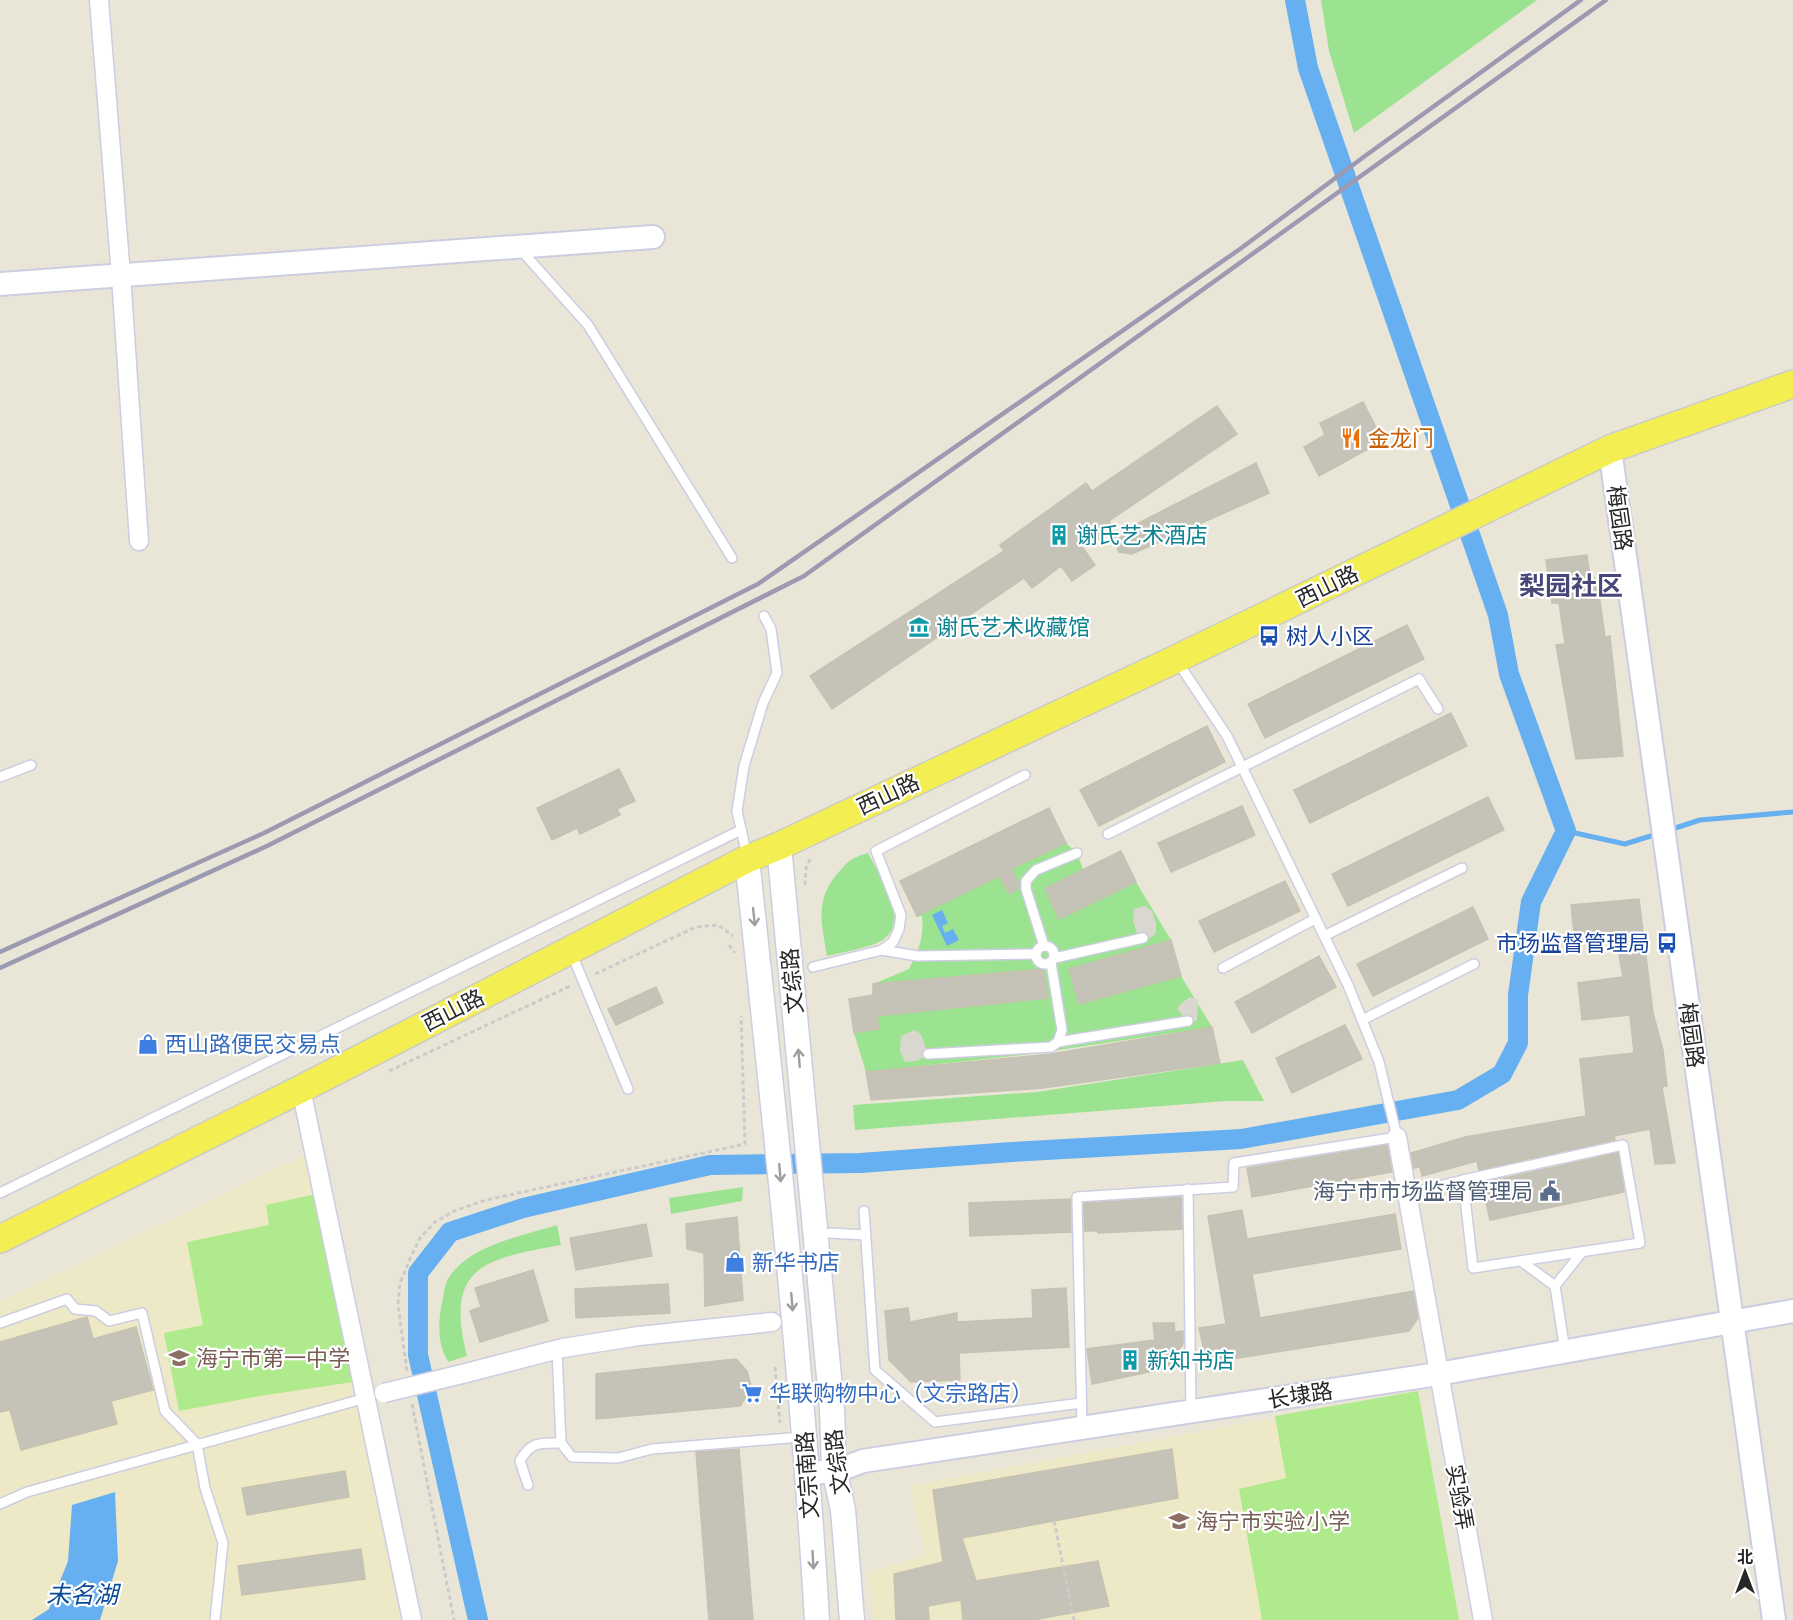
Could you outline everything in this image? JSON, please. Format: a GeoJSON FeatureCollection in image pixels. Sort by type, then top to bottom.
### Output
{"type":"FeatureCollection","features":[{"type":"Feature","properties":{"kind":"main road","name":"西山路"},"geometry":{"type":"LineString","coordinates":[[0,1239],[301,1089],[747,859],[1176,659],[1610,449],[1793,384]]}},
{"type":"Feature","properties":{"kind":"main road","name":"文综路"},"geometry":{"type":"LineString","coordinates":[[779,846],[832,1409],[834,1469],[843,1510],[852,1620]]}},
{"type":"Feature","properties":{"kind":"main road","name":"文宗南路"},"geometry":{"type":"LineString","coordinates":[[747,859],[775,1122],[804,1437],[817,1620]]}},
{"type":"Feature","properties":{"kind":"street"},"geometry":{"type":"LineString","coordinates":[[99,0],[139,541]]}},
{"type":"Feature","properties":{"kind":"street"},"geometry":{"type":"LineString","coordinates":[[0,284],[653,237]]}},
{"type":"Feature","properties":{"kind":"street","name":"梅园路"},"geometry":{"type":"LineString","coordinates":[[1610,449],[1774,1620]]}},
{"type":"Feature","properties":{"kind":"street"},"geometry":{"type":"LineString","coordinates":[[301,1089],[412,1620]]}},
{"type":"Feature","properties":{"kind":"street","name":"实验弄"},"geometry":{"type":"LineString","coordinates":[[1397,1137],[1483,1620]]}},
{"type":"Feature","properties":{"kind":"street","name":"长埭路"},"geometry":{"type":"LineString","coordinates":[[807,1474],[863,1461],[1438,1374],[1793,1311]]}},
{"type":"Feature","properties":{"kind":"street"},"geometry":{"type":"LineString","coordinates":[[366,1398],[556,1350],[639,1336],[772,1322]]}},
{"type":"Feature","properties":{"kind":"lane"},"geometry":{"type":"LineString","coordinates":[[518,247],[588,325],[732,558]]}},
{"type":"Feature","properties":{"kind":"lane"},"geometry":{"type":"LineString","coordinates":[[747,859],[737,811],[744,766],[763,703],[777,673],[771,630],[764,616]]}},
{"type":"Feature","properties":{"kind":"lane"},"geometry":{"type":"LineString","coordinates":[[1082,1428],[1077,1197],[1233,1187],[1234,1163],[1397,1137],[1382,1074],[1362,1020],[1324,936],[1227,736],[1176,659]]}},
{"type":"Feature","properties":{"kind":"lane"},"geometry":{"type":"LineString","coordinates":[[1107,834],[1419,679],[1438,709]]}},
{"type":"Feature","properties":{"kind":"lane"},"geometry":{"type":"LineString","coordinates":[[0,777],[31,765]]}},
{"type":"Feature","properties":{"kind":"lane"},"geometry":{"type":"LineString","coordinates":[[813,967],[882,950],[893,942],[899,929],[901,915],[876,851],[1025,775]]}},
{"type":"Feature","properties":{"kind":"lane"},"geometry":{"type":"LineString","coordinates":[[0,1193],[741,830]]}},
{"type":"Feature","properties":{"kind":"lane"},"geometry":{"type":"LineString","coordinates":[[1044,946],[1026,890],[1026,881],[1036,870],[1077,853]]}},
{"type":"Feature","properties":{"kind":"lane"},"geometry":{"type":"LineString","coordinates":[[1324,936],[1462,868]]}},
{"type":"Feature","properties":{"kind":"lane"},"geometry":{"type":"LineString","coordinates":[[1223,968],[1316,919]]}},
{"type":"Feature","properties":{"kind":"lane"},"geometry":{"type":"LineString","coordinates":[[1044,946],[1036,954],[1037,960],[1042,964],[1143,938]]}},
{"type":"Feature","properties":{"kind":"lane"},"geometry":{"type":"LineString","coordinates":[[1044,946],[1053,949],[1062,1030],[1058,1042]]}},
{"type":"Feature","properties":{"kind":"lane"},"geometry":{"type":"LineString","coordinates":[[570,950],[628,1089]]}},
{"type":"Feature","properties":{"kind":"lane"},"geometry":{"type":"LineString","coordinates":[[882,950],[917,956],[1036,954]]}},
{"type":"Feature","properties":{"kind":"lane"},"geometry":{"type":"LineString","coordinates":[[1362,1020],[1474,964]]}},
{"type":"Feature","properties":{"kind":"lane"},"geometry":{"type":"LineString","coordinates":[[928,1054],[1051,1047],[1058,1042],[1188,1020]]}},
{"type":"Feature","properties":{"kind":"lane"},"geometry":{"type":"LineString","coordinates":[[1407,1194],[1463,1180],[1623,1146],[1640,1243],[1473,1268],[1463,1180]]}},
{"type":"Feature","properties":{"kind":"lane"},"geometry":{"type":"LineString","coordinates":[[1188,1189],[1191,1412]]}},
{"type":"Feature","properties":{"kind":"lane"},"geometry":{"type":"LineString","coordinates":[[864,1211],[875,1370],[935,1422],[1081,1403]]}},
{"type":"Feature","properties":{"kind":"lane"},"geometry":{"type":"LineString","coordinates":[[830,1233],[865,1235]]}},
{"type":"Feature","properties":{"kind":"lane"},"geometry":{"type":"LineString","coordinates":[[1555,1286],[1582,1252]]}},
{"type":"Feature","properties":{"kind":"lane"},"geometry":{"type":"LineString","coordinates":[[1521,1261],[1555,1286],[1565,1353]]}},
{"type":"Feature","properties":{"kind":"lane"},"geometry":{"type":"LineString","coordinates":[[0,1323],[67,1299],[75,1309],[96,1311],[109,1321],[142,1313],[165,1411],[198,1444],[205,1488],[223,1543],[215,1620]]}},
{"type":"Feature","properties":{"kind":"lane"},"geometry":{"type":"LineString","coordinates":[[556,1350],[561,1443],[572,1457],[618,1458],[652,1449],[804,1437]]}},
{"type":"Feature","properties":{"kind":"lane"},"geometry":{"type":"LineString","coordinates":[[0,1504],[27,1492],[366,1398]]}},
{"type":"Feature","properties":{"kind":"lane"},"geometry":{"type":"LineString","coordinates":[[528,1485],[520,1461],[527,1449],[542,1443],[561,1443]]}},
{"type":"Feature","properties":{"kind":"path"},"geometry":{"type":"LineString","coordinates":[[729,945],[736,954]]}},
{"type":"Feature","properties":{"kind":"path"},"geometry":{"type":"LineString","coordinates":[[407,1373],[398,1305],[400,1283],[420,1238],[435,1221],[454,1211],[486,1200],[745,1144],[741,1009]]}},
{"type":"Feature","properties":{"kind":"path"},"geometry":{"type":"LineString","coordinates":[[411,1396],[454,1620]]}},
{"type":"Feature","properties":{"kind":"path"},"geometry":{"type":"LineString","coordinates":[[1054,1521],[1074,1620]]}},
{"type":"Feature","properties":{"kind":"shaded area"},"geometry":{"type":"Polygon","coordinates":[[[1144,906],[1152,911],[1156,924],[1156,934],[1146,940],[1138,936],[1133,921],[1134,909],[1144,906]]]}},
{"type":"Feature","properties":{"kind":"shaded area"},"geometry":{"type":"Polygon","coordinates":[[[1190,997],[1198,1000],[1197,1021],[1188,1021],[1178,1010],[1179,1005],[1190,997]]]}},
{"type":"Feature","properties":{"kind":"shaded area"},"geometry":{"type":"Polygon","coordinates":[[[914,1030],[921,1034],[928,1054],[917,1061],[905,1062],[900,1051],[901,1036],[914,1030]]]}},
{"type":"Feature","properties":{"kind":"shaded area","name":"海宁市第一中学"},"geometry":{"type":"Polygon","coordinates":[[[318,1149],[412,1620],[0,1620],[0,1302],[318,1149]]]}},
{"type":"Feature","properties":{"kind":"shaded area","name":"海宁市实验小学"},"geometry":{"type":"Polygon","coordinates":[[[1418,1391],[1459,1620],[874,1620],[868,1573],[925,1555],[910,1486],[1418,1391]]]}},
{"type":"Feature","properties":{"kind":"green space"},"geometry":{"type":"Polygon","coordinates":[[[1321,0],[1537,0],[1354,133],[1329,51],[1321,0]]]}},
{"type":"Feature","properties":{"kind":"green space"},"geometry":{"type":"Polygon","coordinates":[[[1066,843],[1077,853],[1083,869],[1121,851],[1136,882],[1171,940],[1181,976],[1212,1027],[1032,1054],[866,1072],[854,1033],[879,1029],[873,984],[909,969],[918,949],[922,931],[922,916],[916,917],[916,914],[1066,843]]]}},
{"type":"Feature","properties":{"kind":"green space"},"geometry":{"type":"Polygon","coordinates":[[[868,853],[891,898],[894,922],[890,933],[877,943],[827,956],[822,923],[825,893],[845,865],[854,858],[868,853]]]}},
{"type":"Feature","properties":{"kind":"green space"},"geometry":{"type":"Polygon","coordinates":[[[1243,1060],[1264,1101],[1226,1101],[855,1130],[853,1105],[1037,1092],[1243,1060]]]}},
{"type":"Feature","properties":{"kind":"green space"},"geometry":{"type":"Polygon","coordinates":[[[743,1187],[742,1201],[671,1214],[669,1198],[743,1187]]]}},
{"type":"Feature","properties":{"kind":"green space"},"geometry":{"type":"Polygon","coordinates":[[[316,1194],[353,1382],[179,1411],[164,1333],[203,1325],[187,1242],[269,1225],[266,1205],[316,1194]]]}},
{"type":"Feature","properties":{"kind":"green space"},"geometry":{"type":"Polygon","coordinates":[[[557,1225],[561,1245],[511,1256],[491,1263],[476,1272],[466,1285],[461,1303],[461,1326],[467,1356],[448,1362],[441,1342],[439,1322],[446,1284],[455,1269],[480,1251],[496,1244],[557,1225]]]}},
{"type":"Feature","properties":{"kind":"green space"},"geometry":{"type":"Polygon","coordinates":[[[1418,1391],[1459,1620],[1262,1620],[1239,1489],[1286,1478],[1275,1416],[1418,1391]]]}},
{"type":"Feature","properties":{"kind":"water"},"geometry":{"type":"Polygon","coordinates":[[[942,910],[948,923],[942,926],[945,933],[953,929],[959,940],[947,946],[932,915],[942,910]]]}},
{"type":"Feature","properties":{"kind":"water","name":"未名湖"},"geometry":{"type":"Polygon","coordinates":[[[115,1492],[118,1561],[100,1620],[32,1620],[49,1609],[68,1561],[72,1505],[115,1492]]]}},
{"type":"Feature","properties":{"kind":"building","name":"金龙门"},"geometry":{"type":"Polygon","coordinates":[[[1363,402],[1383,441],[1319,476],[1304,447],[1325,435],[1320,423],[1363,402]]]}},
{"type":"Feature","properties":{"kind":"building"},"geometry":{"type":"Polygon","coordinates":[[[1217,406],[1237,434],[1109,521],[1113,529],[1088,546],[1081,545],[1095,565],[1072,581],[1061,566],[1032,588],[1024,578],[832,709],[810,676],[1004,551],[1000,545],[1086,483],[1092,491],[1217,406]]]}},
{"type":"Feature","properties":{"kind":"building"},"geometry":{"type":"Polygon","coordinates":[[[1256,463],[1269,493],[1132,554],[1119,552],[1113,536],[1256,463]]]}},
{"type":"Feature","properties":{"kind":"building"},"geometry":{"type":"Polygon","coordinates":[[[1587,555],[1590,577],[1597,579],[1605,637],[1610,636],[1623,756],[1576,759],[1556,645],[1565,644],[1559,603],[1552,603],[1546,560],[1587,555]]]}},
{"type":"Feature","properties":{"kind":"building"},"geometry":{"type":"Polygon","coordinates":[[[1407,625],[1424,659],[1265,738],[1248,704],[1407,625]]]}},
{"type":"Feature","properties":{"kind":"building"},"geometry":{"type":"Polygon","coordinates":[[[1451,713],[1467,746],[1310,823],[1294,790],[1451,713]]]}},
{"type":"Feature","properties":{"kind":"building"},"geometry":{"type":"Polygon","coordinates":[[[1207,726],[1225,762],[1099,826],[1080,790],[1207,726]]]}},
{"type":"Feature","properties":{"kind":"building"},"geometry":{"type":"Polygon","coordinates":[[[619,769],[635,801],[617,809],[620,815],[580,834],[577,828],[552,840],[537,808],[619,769]]]}},
{"type":"Feature","properties":{"kind":"building"},"geometry":{"type":"Polygon","coordinates":[[[1488,797],[1504,830],[1348,906],[1332,874],[1488,797]]]}},
{"type":"Feature","properties":{"kind":"building"},"geometry":{"type":"Polygon","coordinates":[[[1242,806],[1255,835],[1171,872],[1158,843],[1242,806]]]}},
{"type":"Feature","properties":{"kind":"building"},"geometry":{"type":"Polygon","coordinates":[[[1049,808],[1066,843],[1011,869],[1019,883],[1019,888],[1009,894],[999,876],[917,916],[900,881],[1049,808]]]}},
{"type":"Feature","properties":{"kind":"building"},"geometry":{"type":"Polygon","coordinates":[[[1121,851],[1136,882],[1059,919],[1045,888],[1121,851]]]}},
{"type":"Feature","properties":{"kind":"building"},"geometry":{"type":"Polygon","coordinates":[[[1285,881],[1300,911],[1214,952],[1199,921],[1285,881]]]}},
{"type":"Feature","properties":{"kind":"building"},"geometry":{"type":"Polygon","coordinates":[[[1639,899],[1653,1013],[1663,1050],[1667,1086],[1662,1087],[1675,1163],[1655,1164],[1650,1129],[1614,1136],[1615,1140],[1479,1170],[1477,1161],[1422,1176],[1420,1167],[1414,1168],[1411,1153],[1465,1137],[1586,1116],[1580,1059],[1634,1053],[1630,1015],[1582,1020],[1578,983],[1623,977],[1616,938],[1575,942],[1571,905],[1639,899]]]}},
{"type":"Feature","properties":{"kind":"building"},"geometry":{"type":"Polygon","coordinates":[[[1473,907],[1488,939],[1373,996],[1357,964],[1473,907]]]}},
{"type":"Feature","properties":{"kind":"building"},"geometry":{"type":"Polygon","coordinates":[[[1171,940],[1181,976],[1079,1004],[1069,969],[1171,940]]]}},
{"type":"Feature","properties":{"kind":"building"},"geometry":{"type":"Polygon","coordinates":[[[1319,956],[1336,987],[1252,1033],[1235,1002],[1319,956]]]}},
{"type":"Feature","properties":{"kind":"building"},"geometry":{"type":"Polygon","coordinates":[[[1043,969],[1048,998],[877,1016],[879,1029],[854,1033],[849,999],[873,995],[873,984],[1043,969]]]}},
{"type":"Feature","properties":{"kind":"building"},"geometry":{"type":"Polygon","coordinates":[[[656,987],[663,1003],[616,1025],[608,1009],[656,987]]]}},
{"type":"Feature","properties":{"kind":"building"},"geometry":{"type":"Polygon","coordinates":[[[1345,1025],[1362,1059],[1292,1093],[1276,1058],[1345,1025]]]}},
{"type":"Feature","properties":{"kind":"building"},"geometry":{"type":"Polygon","coordinates":[[[1212,1027],[1220,1063],[1043,1088],[871,1100],[866,1072],[1051,1054],[1212,1027]]]}},
{"type":"Feature","properties":{"kind":"building"},"geometry":{"type":"Polygon","coordinates":[[[1387,1145],[1392,1172],[1252,1197],[1247,1168],[1387,1145]]]}},
{"type":"Feature","properties":{"kind":"building"},"geometry":{"type":"Polygon","coordinates":[[[1618,1153],[1624,1192],[1490,1220],[1482,1183],[1618,1153]]]}},
{"type":"Feature","properties":{"kind":"building"},"geometry":{"type":"Polygon","coordinates":[[[1181,1197],[1182,1229],[1098,1233],[1098,1231],[1084,1231],[1084,1203],[1181,1197]]]}},
{"type":"Feature","properties":{"kind":"building"},"geometry":{"type":"Polygon","coordinates":[[[1070,1199],[1071,1232],[970,1236],[969,1203],[1070,1199]]]}},
{"type":"Feature","properties":{"kind":"building"},"geometry":{"type":"Polygon","coordinates":[[[1242,1210],[1247,1239],[1395,1214],[1401,1249],[1252,1274],[1260,1318],[1413,1291],[1418,1318],[1409,1331],[1207,1363],[1199,1328],[1226,1324],[1208,1216],[1242,1210]]]}},
{"type":"Feature","properties":{"kind":"building"},"geometry":{"type":"Polygon","coordinates":[[[737,1217],[743,1300],[705,1306],[704,1253],[687,1249],[686,1224],[737,1217]]]}},
{"type":"Feature","properties":{"kind":"building"},"geometry":{"type":"Polygon","coordinates":[[[646,1224],[652,1256],[576,1270],[570,1238],[646,1224]]]}},
{"type":"Feature","properties":{"kind":"building"},"geometry":{"type":"Polygon","coordinates":[[[533,1270],[548,1321],[480,1342],[470,1311],[481,1307],[475,1288],[533,1270]]]}},
{"type":"Feature","properties":{"kind":"building"},"geometry":{"type":"Polygon","coordinates":[[[668,1284],[670,1313],[576,1318],[575,1289],[668,1284]]]}},
{"type":"Feature","properties":{"kind":"building"},"geometry":{"type":"Polygon","coordinates":[[[1066,1288],[1069,1347],[959,1353],[960,1380],[911,1382],[889,1360],[885,1311],[908,1308],[910,1322],[957,1313],[957,1322],[1033,1318],[1032,1290],[1066,1288]]]}},
{"type":"Feature","properties":{"kind":"building"},"geometry":{"type":"Polygon","coordinates":[[[87,1317],[93,1339],[136,1327],[153,1390],[111,1401],[117,1424],[21,1450],[10,1410],[0,1412],[0,1342],[87,1317]]]}},
{"type":"Feature","properties":{"kind":"building","name":"新知书店"},"geometry":{"type":"Polygon","coordinates":[[[1153,1323],[1174,1323],[1175,1332],[1183,1331],[1183,1344],[1167,1368],[1092,1384],[1087,1349],[1155,1340],[1153,1323]]]}},
{"type":"Feature","properties":{"kind":"building"},"geometry":{"type":"Polygon","coordinates":[[[736,1359],[747,1371],[751,1386],[740,1406],[596,1419],[596,1374],[736,1359]]]}},
{"type":"Feature","properties":{"kind":"building"},"geometry":{"type":"Polygon","coordinates":[[[739,1449],[753,1620],[709,1620],[696,1452],[739,1449]]]}},
{"type":"Feature","properties":{"kind":"building"},"geometry":{"type":"Polygon","coordinates":[[[1172,1449],[1178,1498],[962,1538],[976,1581],[1098,1561],[1109,1606],[1033,1620],[963,1620],[961,1600],[928,1606],[929,1620],[896,1620],[894,1574],[943,1562],[933,1490],[1172,1449]]]}},
{"type":"Feature","properties":{"kind":"building"},"geometry":{"type":"Polygon","coordinates":[[[345,1471],[349,1497],[247,1515],[242,1488],[345,1471]]]}},
{"type":"Feature","properties":{"kind":"building"},"geometry":{"type":"Polygon","coordinates":[[[361,1549],[365,1579],[242,1595],[238,1566],[361,1549]]]}},
{"type":"Feature","properties":{"kind":"waterway"},"geometry":{"type":"LineString","coordinates":[[478,1620],[418,1355],[418,1273],[450,1232],[523,1208],[710,1165],[860,1163],[1241,1139],[1458,1100],[1502,1074],[1518,1043],[1518,995],[1531,902],[1566,831],[1509,674],[1498,615],[1308,68],[1295,0]]}},
{"type":"Feature","properties":{"kind":"waterway"},"geometry":{"type":"LineString","coordinates":[[1669,830],[1700,820],[1793,812]]}},
{"type":"Feature","properties":{"kind":"waterway"},"geometry":{"type":"LineString","coordinates":[[1566,831],[1625,844],[1657,834]]}},
{"type":"Feature","properties":{"kind":"railway"},"geometry":{"type":"LineString","coordinates":[[0,952],[264,833],[758,584],[1240,249],[1581,0]]}},
{"type":"Feature","properties":{"kind":"railway"},"geometry":{"type":"LineString","coordinates":[[0,968],[267,846],[804,576],[1606,0]]}},
{"type":"Feature","properties":{"kind":"place","name":"金龙门"},"geometry":{"type":"Point","coordinates":[1351,438]}},
{"type":"Feature","properties":{"kind":"place","name":"谢氏艺术酒店"},"geometry":{"type":"Point","coordinates":[1059,535]}},
{"type":"Feature","properties":{"kind":"place","name":"谢氏艺术收藏馆"},"geometry":{"type":"Point","coordinates":[919,627]}},
{"type":"Feature","properties":{"kind":"place","name":"树人小区"},"geometry":{"type":"Point","coordinates":[1269,636]}},
{"type":"Feature","properties":{"kind":"place","name":"市场监督管理局"},"geometry":{"type":"Point","coordinates":[1667,943]}},
{"type":"Feature","properties":{"kind":"place","name":"西山路便民交易点"},"geometry":{"type":"Point","coordinates":[148,1044]}},
{"type":"Feature","properties":{"kind":"place","name":"海宁市市场监督管理局"},"geometry":{"type":"Point","coordinates":[1550,1191]}},
{"type":"Feature","properties":{"kind":"place","name":"新华书店"},"geometry":{"type":"Point","coordinates":[735,1262]}},
{"type":"Feature","properties":{"kind":"place","name":"海宁市第一中学"},"geometry":{"type":"Point","coordinates":[179,1358]}},
{"type":"Feature","properties":{"kind":"place","name":"新知书店"},"geometry":{"type":"Point","coordinates":[1130,1360]}},
{"type":"Feature","properties":{"kind":"place","name":"华联购物中心（文宗路店）"},"geometry":{"type":"Point","coordinates":[752,1393]}},
{"type":"Feature","properties":{"kind":"place","name":"海宁市实验小学"},"geometry":{"type":"Point","coordinates":[1179,1521]}},
{"type":"Feature","properties":{"kind":"district","name":"梨园社区"},"geometry":{"type":"Point","coordinates":[1571,586]}}]}
